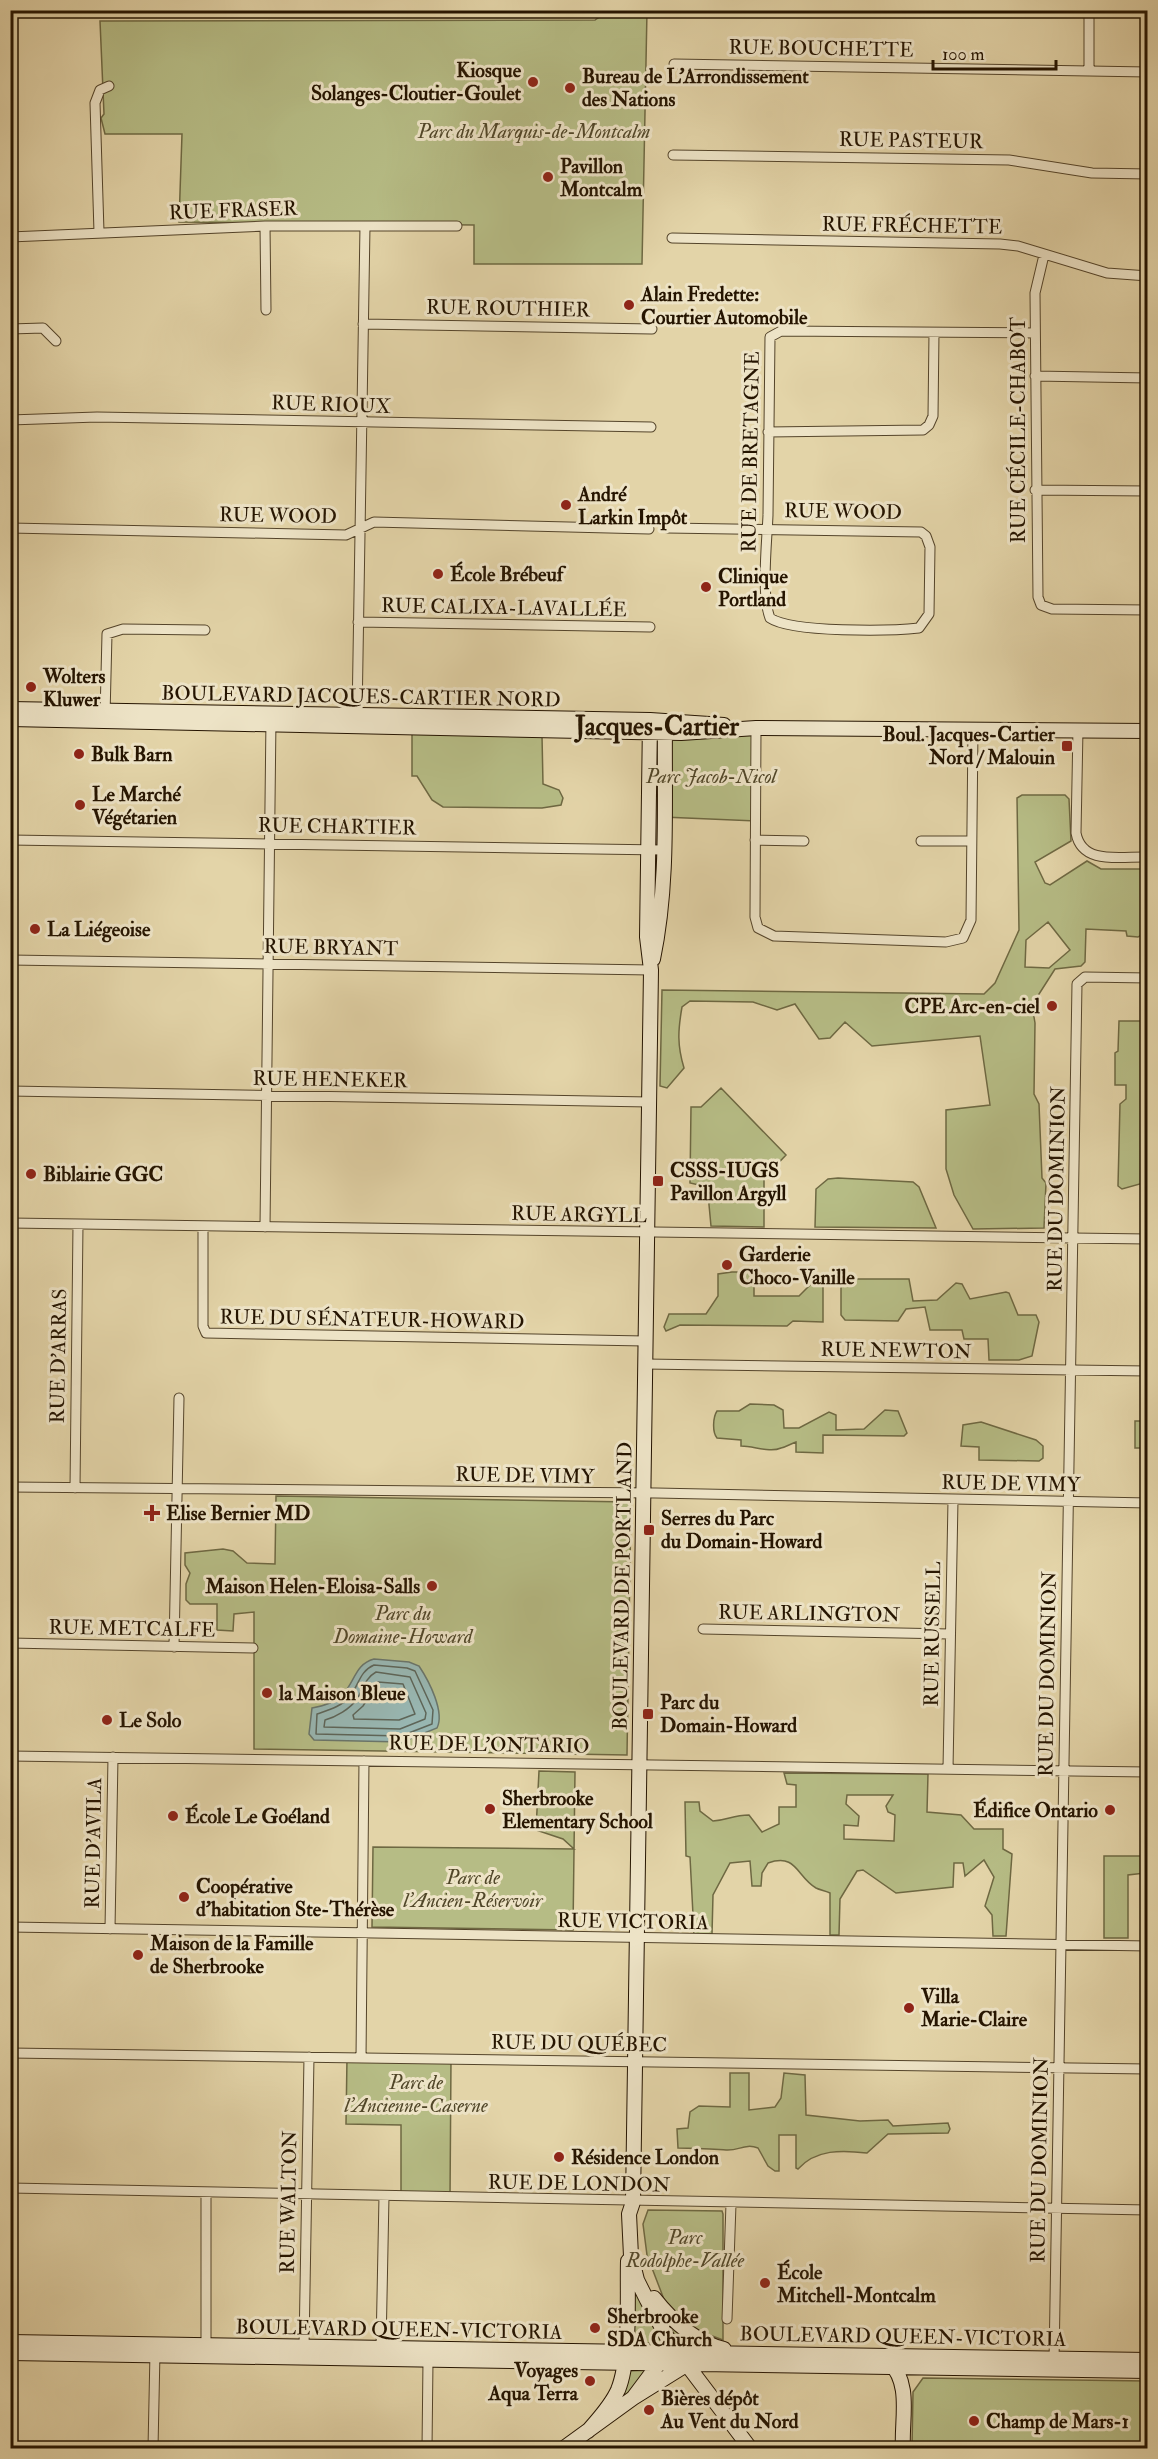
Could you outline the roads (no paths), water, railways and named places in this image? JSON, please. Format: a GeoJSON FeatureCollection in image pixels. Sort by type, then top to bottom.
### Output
{"type":"FeatureCollection","features":[{"type":"Feature","properties":{"kind":"main road","name":"BOULEVARD JACQUES-CARTIER NORD"},"geometry":{"type":"LineString","coordinates":[[10,709],[105,716]]}},
{"type":"Feature","properties":{"kind":"main road","name":"BOULEVARD JACQUES-CARTIER NORD"},"geometry":{"type":"LineString","coordinates":[[10,719],[105,716],[665,727],[1148,731]]}},
{"type":"Feature","properties":{"kind":"main road","name":"BOULEVARD DE PORTLAND"},"geometry":{"type":"LineString","coordinates":[[650,726],[658,938],[651,970],[633,2202],[629,2214],[629,2231],[637,2280],[668,2352],[689,2364],[750,2448]]}},
{"type":"Feature","properties":{"kind":"main road","name":"BOULEVARD DE PORTLAND"},"geometry":{"type":"LineString","coordinates":[[656,850],[665,727]]}},
{"type":"Feature","properties":{"kind":"main road","name":"BOULEVARD DE PORTLAND"},"geometry":{"type":"LineString","coordinates":[[633,2202],[637,2213],[640,2260],[654,2298],[668,2352]]}},
{"type":"Feature","properties":{"kind":"main road"},"geometry":{"type":"LineString","coordinates":[[588,2431],[614,2398],[625,2358],[629,2231]]}},
{"type":"Feature","properties":{"kind":"main road"},"geometry":{"type":"LineString","coordinates":[[654,2298],[673,2319],[697,2338],[718,2348],[744,2353]]}},
{"type":"Feature","properties":{"kind":"main road","name":"BOULEVARD QUEEN-VICTORIA"},"geometry":{"type":"LineString","coordinates":[[10,2342],[155,2351],[428,2361],[625,2358],[668,2352],[873,2354],[1054,2363],[1148,2371]]}},
{"type":"Feature","properties":{"kind":"main road","name":"BOULEVARD QUEEN-VICTORIA"},"geometry":{"type":"LineString","coordinates":[[10,2353],[155,2351],[206,2345],[381,2348],[625,2358]]}},
{"type":"Feature","properties":{"kind":"main road","name":"BOULEVARD QUEEN-VICTORIA"},"geometry":{"type":"LineString","coordinates":[[668,2352],[689,2364],[926,2367],[1148,2360]]}},
{"type":"Feature","properties":{"kind":"main road"},"geometry":{"type":"LineString","coordinates":[[633,2398],[668,2352]]}},
{"type":"Feature","properties":{"kind":"main road"},"geometry":{"type":"LineString","coordinates":[[873,2354],[894,2367],[903,2390],[903,2448]]}},
{"type":"Feature","properties":{"kind":"main road"},"geometry":{"type":"LineString","coordinates":[[564,2448],[633,2398],[689,2364]]}},
{"type":"Feature","properties":{"kind":"main road"},"geometry":{"type":"LineString","coordinates":[[903,2415],[907,2406],[910,2378],[926,2367]]}},
{"type":"Feature","properties":{"kind":"street"},"geometry":{"type":"LineString","coordinates":[[1089,10],[1089,71]]}},
{"type":"Feature","properties":{"kind":"street","name":"RUE BOUCHETTE"},"geometry":{"type":"LineString","coordinates":[[674,64],[1148,72]]}},
{"type":"Feature","properties":{"kind":"street"},"geometry":{"type":"LineString","coordinates":[[99,232],[95,103],[100,90],[109,86]]}},
{"type":"Feature","properties":{"kind":"street","name":"RUE PASTEUR"},"geometry":{"type":"LineString","coordinates":[[673,155],[1010,160],[1092,173],[1148,174]]}},
{"type":"Feature","properties":{"kind":"street"},"geometry":{"type":"LineString","coordinates":[[265,226],[266,310]]}},
{"type":"Feature","properties":{"kind":"street","name":"RUE FRASER"},"geometry":{"type":"LineString","coordinates":[[10,237],[265,226],[457,226]]}},
{"type":"Feature","properties":{"kind":"street"},"geometry":{"type":"LineString","coordinates":[[357,721],[365,226]]}},
{"type":"Feature","properties":{"kind":"street","name":"RUE FRÉCHETTE"},"geometry":{"type":"LineString","coordinates":[[672,238],[1000,244],[1115,275],[1148,276]]}},
{"type":"Feature","properties":{"kind":"street","name":"RUE CÉCILE-CHABOT"},"geometry":{"type":"LineString","coordinates":[[1044,255],[1036,283],[1036,592],[1041,605],[1052,609],[1148,610]]}},
{"type":"Feature","properties":{"kind":"street","name":"RUE ROUTHIER"},"geometry":{"type":"LineString","coordinates":[[363,324],[652,329]]}},
{"type":"Feature","properties":{"kind":"street"},"geometry":{"type":"LineString","coordinates":[[10,329],[43,328],[56,341]]}},
{"type":"Feature","properties":{"kind":"street","name":"RUE DE BRETAGNE"},"geometry":{"type":"LineString","coordinates":[[923,625],[914,628],[831,629],[780,622],[770,618],[766,604],[770,337],[775,332],[1035,333]]}},
{"type":"Feature","properties":{"kind":"street"},"geometry":{"type":"LineString","coordinates":[[768,432],[923,430],[933,416],[934,333]]}},
{"type":"Feature","properties":{"kind":"street"},"geometry":{"type":"LineString","coordinates":[[1035,376],[1148,378]]}},
{"type":"Feature","properties":{"kind":"street","name":"RUE RIOUX"},"geometry":{"type":"LineString","coordinates":[[10,420],[97,417],[651,427]]}},
{"type":"Feature","properties":{"kind":"street"},"geometry":{"type":"LineString","coordinates":[[1035,490],[1148,491]]}},
{"type":"Feature","properties":{"kind":"street","name":"RUE WOOD"},"geometry":{"type":"LineString","coordinates":[[10,528],[346,535],[374,522],[649,528]]}},
{"type":"Feature","properties":{"kind":"street","name":"RUE WOOD"},"geometry":{"type":"LineString","coordinates":[[667,528],[921,532],[926,536],[930,547],[929,614],[923,625]]}},
{"type":"Feature","properties":{"kind":"street","name":"RUE CALIXA-LAVALLÉE"},"geometry":{"type":"LineString","coordinates":[[358,622],[650,627]]}},
{"type":"Feature","properties":{"kind":"street"},"geometry":{"type":"LineString","coordinates":[[105,716],[107,634],[123,629],[205,630]]}},
{"type":"Feature","properties":{"kind":"street"},"geometry":{"type":"LineString","coordinates":[[265,1227],[271,719]]}},
{"type":"Feature","properties":{"kind":"street"},"geometry":{"type":"LineString","coordinates":[[752,728],[755,917],[758,928],[765,934],[946,942],[963,938],[969,928],[973,729]]}},
{"type":"Feature","properties":{"kind":"street"},"geometry":{"type":"LineString","coordinates":[[1078,729],[1076,833],[1081,848],[1092,856],[1148,857]]}},
{"type":"Feature","properties":{"kind":"street","name":"RUE CHARTIER"},"geometry":{"type":"LineString","coordinates":[[10,840],[656,850]]}},
{"type":"Feature","properties":{"kind":"street"},"geometry":{"type":"LineString","coordinates":[[755,840],[804,841]]}},
{"type":"Feature","properties":{"kind":"street"},"geometry":{"type":"LineString","coordinates":[[921,841],[971,841]]}},
{"type":"Feature","properties":{"kind":"street","name":"RUE BRYANT"},"geometry":{"type":"LineString","coordinates":[[10,960],[651,970]]}},
{"type":"Feature","properties":{"kind":"street","name":"RUE DU DOMINION"},"geometry":{"type":"LineString","coordinates":[[1054,2363],[1078,980],[1085,977],[1148,978]]}},
{"type":"Feature","properties":{"kind":"street","name":"RUE HENEKER"},"geometry":{"type":"LineString","coordinates":[[10,1091],[649,1102]]}},
{"type":"Feature","properties":{"kind":"street","name":"RUE ARGYLL"},"geometry":{"type":"LineString","coordinates":[[10,1223],[647,1234],[1148,1239]]}},
{"type":"Feature","properties":{"kind":"street","name":"RUE D'ARRAS"},"geometry":{"type":"LineString","coordinates":[[75,1488],[78,1225]]}},
{"type":"Feature","properties":{"kind":"street","name":"RUE DU SÉNATEUR-HOWARD"},"geometry":{"type":"LineString","coordinates":[[203,1227],[202,1326],[206,1333],[645,1341]]}},
{"type":"Feature","properties":{"kind":"street","name":"RUE NEWTON"},"geometry":{"type":"LineString","coordinates":[[645,1364],[1148,1371]]}},
{"type":"Feature","properties":{"kind":"street"},"geometry":{"type":"LineString","coordinates":[[174,1647],[179,1398]]}},
{"type":"Feature","properties":{"kind":"street","name":"RUE DE VIMY"},"geometry":{"type":"LineString","coordinates":[[10,1487],[643,1494],[1148,1503]]}},
{"type":"Feature","properties":{"kind":"street","name":"RUE RUSSELL"},"geometry":{"type":"LineString","coordinates":[[948,1769],[953,1500]]}},
{"type":"Feature","properties":{"kind":"street","name":"RUE ARLINGTON"},"geometry":{"type":"LineString","coordinates":[[703,1629],[950,1634]]}},
{"type":"Feature","properties":{"kind":"street","name":"RUE METCALFE"},"geometry":{"type":"LineString","coordinates":[[10,1643],[253,1648]]}},
{"type":"Feature","properties":{"kind":"street","name":"RUE DE L'ONTARIO"},"geometry":{"type":"LineString","coordinates":[[10,1756],[1148,1772]]}},
{"type":"Feature","properties":{"kind":"street","name":"RUE D'AVILA"},"geometry":{"type":"LineString","coordinates":[[110,1929],[113,1757]]}},
{"type":"Feature","properties":{"kind":"street"},"geometry":{"type":"LineString","coordinates":[[361,2058],[364,1761]]}},
{"type":"Feature","properties":{"kind":"street","name":"RUE VICTORIA"},"geometry":{"type":"LineString","coordinates":[[10,1927],[1148,1946]]}},
{"type":"Feature","properties":{"kind":"street","name":"RUE DU QUÉBEC"},"geometry":{"type":"LineString","coordinates":[[10,2053],[1148,2069]]}},
{"type":"Feature","properties":{"kind":"street","name":"RUE WALTON"},"geometry":{"type":"LineString","coordinates":[[304,2347],[309,2057]]}},
{"type":"Feature","properties":{"kind":"street","name":"RUE DE LONDON"},"geometry":{"type":"LineString","coordinates":[[10,2188],[731,2204],[1148,2210]]}},
{"type":"Feature","properties":{"kind":"street"},"geometry":{"type":"LineString","coordinates":[[206,2193],[206,2345]]}},
{"type":"Feature","properties":{"kind":"street"},"geometry":{"type":"LineString","coordinates":[[381,2348],[384,2196]]}},
{"type":"Feature","properties":{"kind":"street"},"geometry":{"type":"LineString","coordinates":[[727,2319],[731,2204]]}},
{"type":"Feature","properties":{"kind":"street"},"geometry":{"type":"LineString","coordinates":[[153,2448],[155,2351]]}},
{"type":"Feature","properties":{"kind":"street"},"geometry":{"type":"LineString","coordinates":[[427,2448],[428,2361]]}},
{"type":"Feature","properties":{"kind":"water"},"geometry":{"type":"Polygon","coordinates":[[[374,1659],[409,1662],[419,1666],[437,1705],[439,1721],[437,1728],[402,1742],[314,1740],[309,1734],[312,1708],[329,1704],[340,1697],[359,1669],[374,1659]]]}},
{"type":"Feature","properties":{"kind":"place","name":"Kiosque Solanges-Cloutier-Goulet"},"geometry":{"type":"Point","coordinates":[533,82]}},
{"type":"Feature","properties":{"kind":"place","name":"Bureau de L'Arrondissement des Nations"},"geometry":{"type":"Point","coordinates":[570,88]}},
{"type":"Feature","properties":{"kind":"place","name":"Pavillon Montcalm"},"geometry":{"type":"Point","coordinates":[548,177]}},
{"type":"Feature","properties":{"kind":"place","name":"Alain Fredette: Courtier Automobile"},"geometry":{"type":"Point","coordinates":[629,305]}},
{"type":"Feature","properties":{"kind":"place","name":"André Larkin Impôt"},"geometry":{"type":"Point","coordinates":[566,505]}},
{"type":"Feature","properties":{"kind":"place","name":"École Brébeuf"},"geometry":{"type":"Point","coordinates":[438,574]}},
{"type":"Feature","properties":{"kind":"place","name":"Clinique Portland"},"geometry":{"type":"Point","coordinates":[706,587]}},
{"type":"Feature","properties":{"kind":"place","name":"Wolters Kluwer"},"geometry":{"type":"Point","coordinates":[31,687]}},
{"type":"Feature","properties":{"kind":"place","name":"Boul. Jacques-Cartier Nord / Malouin"},"geometry":{"type":"Point","coordinates":[1067,746]}},
{"type":"Feature","properties":{"kind":"place","name":"Bulk Barn"},"geometry":{"type":"Point","coordinates":[79,754]}},
{"type":"Feature","properties":{"kind":"place","name":"Le Marché Végétarien"},"geometry":{"type":"Point","coordinates":[80,805]}},
{"type":"Feature","properties":{"kind":"place","name":"La Liégeoise"},"geometry":{"type":"Point","coordinates":[35,929]}},
{"type":"Feature","properties":{"kind":"place","name":"CPE Arc-en-ciel"},"geometry":{"type":"Point","coordinates":[1052,1006]}},
{"type":"Feature","properties":{"kind":"place","name":"Biblairie GGC"},"geometry":{"type":"Point","coordinates":[31,1174]}},
{"type":"Feature","properties":{"kind":"place","name":"CSSS-IUGS Pavillon Argyll"},"geometry":{"type":"Point","coordinates":[658,1181]}},
{"type":"Feature","properties":{"kind":"place","name":"Garderie Choco-Vanille"},"geometry":{"type":"Point","coordinates":[727,1265]}},
{"type":"Feature","properties":{"kind":"place","name":"Elise Bernier MD"},"geometry":{"type":"Point","coordinates":[152,1513]}},
{"type":"Feature","properties":{"kind":"place","name":"Serres du Parc du Domain-Howard"},"geometry":{"type":"Point","coordinates":[649,1530]}},
{"type":"Feature","properties":{"kind":"place","name":"Maison Helen-Eloisa-Salls"},"geometry":{"type":"Point","coordinates":[432,1586]}},
{"type":"Feature","properties":{"kind":"place","name":"la Maison Bleue"},"geometry":{"type":"Point","coordinates":[267,1693]}},
{"type":"Feature","properties":{"kind":"place","name":"Parc du Domain-Howard"},"geometry":{"type":"Point","coordinates":[648,1714]}},
{"type":"Feature","properties":{"kind":"place","name":"Le Solo"},"geometry":{"type":"Point","coordinates":[107,1720]}},
{"type":"Feature","properties":{"kind":"place","name":"Sherbrooke Elementary School"},"geometry":{"type":"Point","coordinates":[490,1809]}},
{"type":"Feature","properties":{"kind":"place","name":"Édifice Ontario"},"geometry":{"type":"Point","coordinates":[1110,1810]}},
{"type":"Feature","properties":{"kind":"place","name":"École Le Goéland"},"geometry":{"type":"Point","coordinates":[173,1816]}},
{"type":"Feature","properties":{"kind":"place","name":"Coopérative d'habitation Ste-Thérèse"},"geometry":{"type":"Point","coordinates":[184,1897]}},
{"type":"Feature","properties":{"kind":"place","name":"Maison de la Famille de Sherbrooke"},"geometry":{"type":"Point","coordinates":[138,1955]}},
{"type":"Feature","properties":{"kind":"place","name":"Villa Marie-Claire"},"geometry":{"type":"Point","coordinates":[909,2008]}},
{"type":"Feature","properties":{"kind":"place","name":"Résidence London"},"geometry":{"type":"Point","coordinates":[559,2157]}},
{"type":"Feature","properties":{"kind":"place","name":"École Mitchell-Montcalm"},"geometry":{"type":"Point","coordinates":[765,2283]}},
{"type":"Feature","properties":{"kind":"place","name":"Sherbrooke SDA Church"},"geometry":{"type":"Point","coordinates":[595,2328]}},
{"type":"Feature","properties":{"kind":"place","name":"Voyages Aqua Terra"},"geometry":{"type":"Point","coordinates":[590,2381]}},
{"type":"Feature","properties":{"kind":"place","name":"Bières dépôt Au Vent du Nord"},"geometry":{"type":"Point","coordinates":[649,2410]}},
{"type":"Feature","properties":{"kind":"place","name":"Champ de Mars-1"},"geometry":{"type":"Point","coordinates":[974,2421]}},
{"type":"Feature","properties":{"kind":"district","name":"Jacques-Cartier"},"geometry":{"type":"Point","coordinates":[657,726]}},
{"type":"Feature","properties":{"kind":"park label","name":"Parc du Marquis-de-Montcalm"},"geometry":{"type":"Point","coordinates":[534,131]}},
{"type":"Feature","properties":{"kind":"park label","name":"Parc Jacob-Nicol"},"geometry":{"type":"Point","coordinates":[711,776]}},
{"type":"Feature","properties":{"kind":"park label","name":"Parc du Domaine-Howard"},"geometry":{"type":"Point","coordinates":[403,1624]}},
{"type":"Feature","properties":{"kind":"park label","name":"Parc de l'Ancien-Réservoir"},"geometry":{"type":"Point","coordinates":[473,1888]}},
{"type":"Feature","properties":{"kind":"park label","name":"Parc de l'Ancienne-Caserne"},"geometry":{"type":"Point","coordinates":[416,2094]}},
{"type":"Feature","properties":{"kind":"park label","name":"Parc Rodolphe-Vallée"},"geometry":{"type":"Point","coordinates":[685,2248]}}]}
